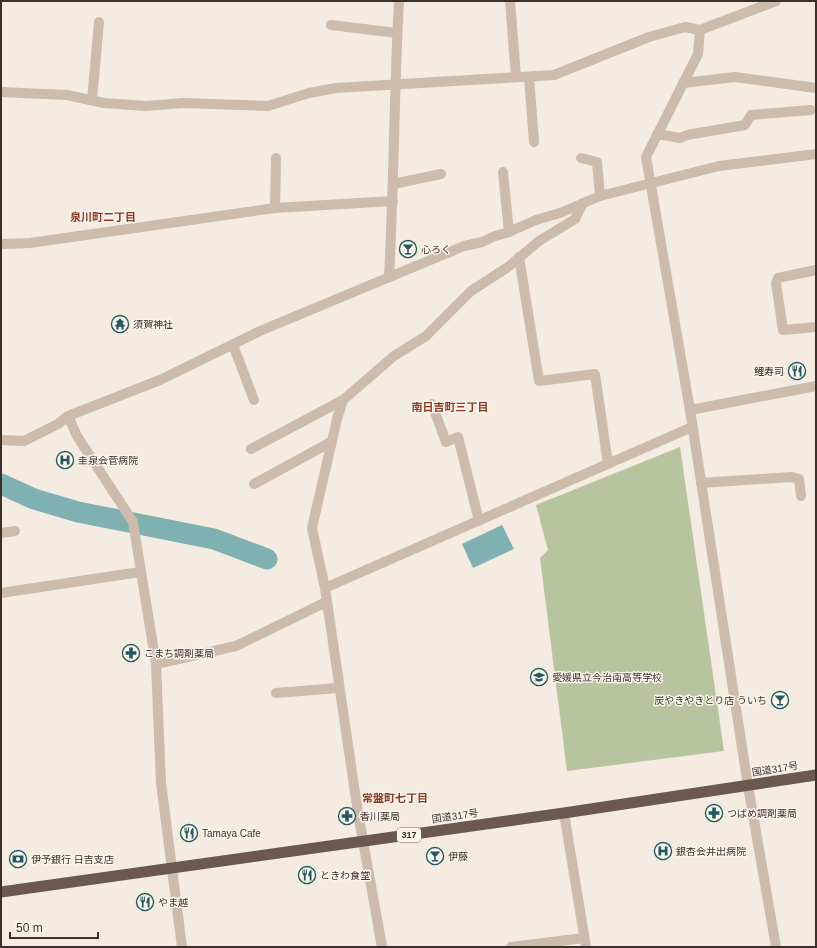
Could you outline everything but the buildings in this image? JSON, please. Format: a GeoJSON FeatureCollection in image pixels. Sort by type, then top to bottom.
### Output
{"type":"FeatureCollection","features":[{"type":"Feature","properties":{"kind":"highway","name":"国道317号"},"geometry":{"type":"LineString","coordinates":[[1,892],[564,813],[816,775]]}},
{"type":"Feature","properties":{"kind":"street"},"geometry":{"type":"LineString","coordinates":[[389,277],[393,201],[394,84],[399,1]]}},
{"type":"Feature","properties":{"kind":"street"},"geometry":{"type":"LineString","coordinates":[[510,1],[516,77]]}},
{"type":"Feature","properties":{"kind":"street"},"geometry":{"type":"LineString","coordinates":[[1,92],[67,95],[92,100],[146,106],[183,103],[268,106],[309,93],[336,88],[554,75],[648,37],[685,27],[700,30],[776,1]]}},
{"type":"Feature","properties":{"kind":"street"},"geometry":{"type":"LineString","coordinates":[[92,100],[99,22]]}},
{"type":"Feature","properties":{"kind":"street"},"geometry":{"type":"LineString","coordinates":[[330,25],[397,33]]}},
{"type":"Feature","properties":{"kind":"street"},"geometry":{"type":"LineString","coordinates":[[700,30],[698,54],[646,157],[690,410],[748,786],[776,947]]}},
{"type":"Feature","properties":{"kind":"street"},"geometry":{"type":"LineString","coordinates":[[529,77],[534,142]]}},
{"type":"Feature","properties":{"kind":"street"},"geometry":{"type":"LineString","coordinates":[[683,83],[735,77],[816,88]]}},
{"type":"Feature","properties":{"kind":"street"},"geometry":{"type":"LineString","coordinates":[[657,134],[680,138],[687,135],[745,126],[751,115],[812,110]]}},
{"type":"Feature","properties":{"kind":"street"},"geometry":{"type":"LineString","coordinates":[[1,440],[24,441],[58,424],[68,416],[160,380],[286,319],[464,246],[482,242],[536,220],[560,213],[600,196],[718,166],[816,154]]}},
{"type":"Feature","properties":{"kind":"street"},"geometry":{"type":"LineString","coordinates":[[275,208],[276,158]]}},
{"type":"Feature","properties":{"kind":"street"},"geometry":{"type":"LineString","coordinates":[[581,158],[597,162],[600,196]]}},
{"type":"Feature","properties":{"kind":"street"},"geometry":{"type":"LineString","coordinates":[[503,172],[509,232]]}},
{"type":"Feature","properties":{"kind":"street"},"geometry":{"type":"LineString","coordinates":[[393,184],[441,174]]}},
{"type":"Feature","properties":{"kind":"street"},"geometry":{"type":"LineString","coordinates":[[1,244],[30,243],[275,208],[393,201]]}},
{"type":"Feature","properties":{"kind":"street"},"geometry":{"type":"LineString","coordinates":[[251,449],[343,400],[394,356],[426,336],[471,291],[508,267],[539,241],[575,219],[583,203]]}},
{"type":"Feature","properties":{"kind":"street"},"geometry":{"type":"LineString","coordinates":[[519,257],[539,381],[595,374],[608,464]]}},
{"type":"Feature","properties":{"kind":"street"},"geometry":{"type":"LineString","coordinates":[[816,270],[778,278],[776,283],[783,330],[816,327]]}},
{"type":"Feature","properties":{"kind":"street"},"geometry":{"type":"LineString","coordinates":[[233,345],[254,400]]}},
{"type":"Feature","properties":{"kind":"street"},"geometry":{"type":"LineString","coordinates":[[690,410],[816,386]]}},
{"type":"Feature","properties":{"kind":"street"},"geometry":{"type":"LineString","coordinates":[[343,400],[331,442],[312,528],[325,588],[338,688],[382,947]]}},
{"type":"Feature","properties":{"kind":"street"},"geometry":{"type":"LineString","coordinates":[[432,404],[446,442],[458,437],[480,521]]}},
{"type":"Feature","properties":{"kind":"street"},"geometry":{"type":"LineString","coordinates":[[68,416],[77,436],[133,522],[156,664],[161,783],[182,947]]}},
{"type":"Feature","properties":{"kind":"street"},"geometry":{"type":"LineString","coordinates":[[325,588],[692,427]]}},
{"type":"Feature","properties":{"kind":"street"},"geometry":{"type":"LineString","coordinates":[[254,484],[331,442]]}},
{"type":"Feature","properties":{"kind":"street"},"geometry":{"type":"LineString","coordinates":[[701,483],[792,477],[799,479],[801,496]]}},
{"type":"Feature","properties":{"kind":"street"},"geometry":{"type":"LineString","coordinates":[[1,533],[15,532]]}},
{"type":"Feature","properties":{"kind":"street"},"geometry":{"type":"LineString","coordinates":[[1,593],[140,572]]}},
{"type":"Feature","properties":{"kind":"street"},"geometry":{"type":"LineString","coordinates":[[156,664],[236,646],[326,602]]}},
{"type":"Feature","properties":{"kind":"street"},"geometry":{"type":"LineString","coordinates":[[276,693],[338,688]]}},
{"type":"Feature","properties":{"kind":"street"},"geometry":{"type":"LineString","coordinates":[[511,947],[585,942],[564,813]]}},
{"type":"Feature","properties":{"kind":"green space"},"geometry":{"type":"Polygon","coordinates":[[[680,447],[724,751],[567,771],[540,558],[548,550],[536,505],[680,447]]]}},
{"type":"Feature","properties":{"kind":"water"},"geometry":{"type":"Polygon","coordinates":[[[502,525],[514,549],[473,568],[462,544],[502,525]]]}},
{"type":"Feature","properties":{"kind":"waterway"},"geometry":{"type":"LineString","coordinates":[[1,484],[34,499],[78,512],[214,539],[267,559]]}},
{"type":"Feature","properties":{"kind":"place","name":"心ろく"},"geometry":{"type":"Point","coordinates":[408,249]}},
{"type":"Feature","properties":{"kind":"place","name":"須賀神社"},"geometry":{"type":"Point","coordinates":[120,324]}},
{"type":"Feature","properties":{"kind":"place","name":"鯉寿司"},"geometry":{"type":"Point","coordinates":[797,371]}},
{"type":"Feature","properties":{"kind":"place","name":"圭泉会菅病院"},"geometry":{"type":"Point","coordinates":[65,460]}},
{"type":"Feature","properties":{"kind":"place","name":"こまち調剤薬局"},"geometry":{"type":"Point","coordinates":[131,653]}},
{"type":"Feature","properties":{"kind":"place","name":"愛媛県立今治南高等学校"},"geometry":{"type":"Point","coordinates":[539,677]}},
{"type":"Feature","properties":{"kind":"place","name":"炭やきやきとり店 ういち"},"geometry":{"type":"Point","coordinates":[780,700]}},
{"type":"Feature","properties":{"kind":"place","name":"つばめ調剤薬局"},"geometry":{"type":"Point","coordinates":[714,813]}},
{"type":"Feature","properties":{"kind":"place","name":"香川薬局"},"geometry":{"type":"Point","coordinates":[347,816]}},
{"type":"Feature","properties":{"kind":"place","name":"Tamaya Cafe"},"geometry":{"type":"Point","coordinates":[189,833]}},
{"type":"Feature","properties":{"kind":"place","name":"銀杏会井出病院"},"geometry":{"type":"Point","coordinates":[663,851]}},
{"type":"Feature","properties":{"kind":"place","name":"伊藤"},"geometry":{"type":"Point","coordinates":[435,856]}},
{"type":"Feature","properties":{"kind":"place","name":"伊予銀行 日吉支店"},"geometry":{"type":"Point","coordinates":[18,859]}},
{"type":"Feature","properties":{"kind":"place","name":"ときわ食堂"},"geometry":{"type":"Point","coordinates":[307,875]}},
{"type":"Feature","properties":{"kind":"place","name":"やま越"},"geometry":{"type":"Point","coordinates":[145,902]}},
{"type":"Feature","properties":{"kind":"district","name":"泉川町二丁目"},"geometry":{"type":"Point","coordinates":[103,217]}},
{"type":"Feature","properties":{"kind":"district","name":"南日吉町三丁目"},"geometry":{"type":"Point","coordinates":[450,407]}},
{"type":"Feature","properties":{"kind":"district","name":"常盤町七丁目"},"geometry":{"type":"Point","coordinates":[395,798]}}]}
